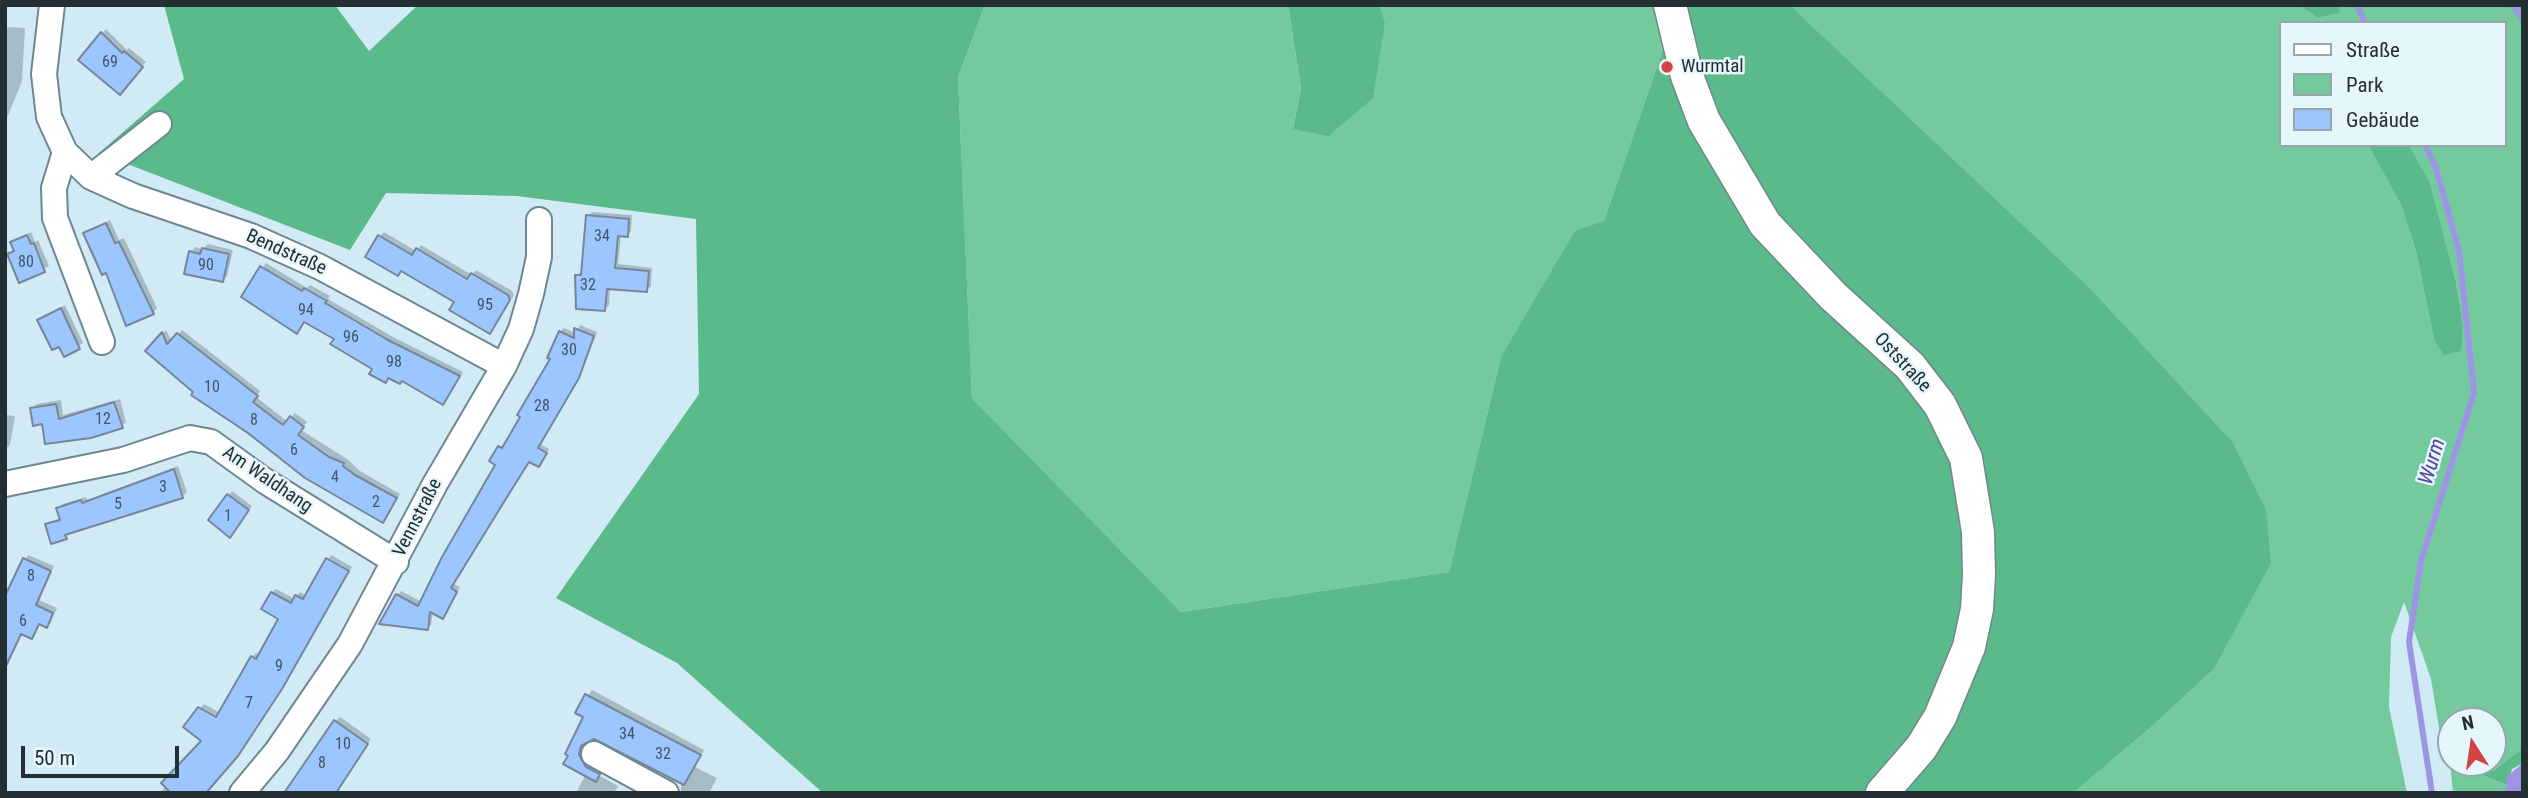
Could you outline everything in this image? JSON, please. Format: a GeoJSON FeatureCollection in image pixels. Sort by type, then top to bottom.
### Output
{"type":"FeatureCollection","features":[{"type":"Feature","properties":{"kind":"street","name":"Bendstraße"},"geometry":{"type":"LineString","coordinates":[[52,5],[44,74],[49,117],[65,152],[91,177],[133,196],[251,236],[320,267],[505,366]]}},
{"type":"Feature","properties":{"kind":"street","name":"Oststraße"},"geometry":{"type":"LineString","coordinates":[[1670,5],[1687,76],[1704,121],[1765,224],[1833,296],[1910,366],[1940,405],[1966,458],[1978,532],[1979,575],[1977,609],[1969,647],[1940,717],[1921,748],[1882,793]]}},
{"type":"Feature","properties":{"kind":"street"},"geometry":{"type":"LineString","coordinates":[[91,177],[159,124]]}},
{"type":"Feature","properties":{"kind":"street"},"geometry":{"type":"LineString","coordinates":[[65,152],[54,188],[55,218],[102,342]]}},
{"type":"Feature","properties":{"kind":"street","name":"Vennstraße"},"geometry":{"type":"LineString","coordinates":[[242,793],[277,751],[350,645],[435,484],[505,366],[521,329],[531,293],[539,257],[540,220]]}},
{"type":"Feature","properties":{"kind":"street","name":"Am Waldhang"},"geometry":{"type":"LineString","coordinates":[[5,484],[122,460],[190,438],[211,442],[265,481],[396,562]]}},
{"type":"Feature","properties":{"kind":"street"},"geometry":{"type":"LineString","coordinates":[[594,754],[637,786],[666,793]]}},
{"type":"Feature","properties":{"kind":"green space"},"geometry":{"type":"Polygon","coordinates":[[[164,5],[335,5],[369,51],[418,5],[985,5],[958,77],[972,398],[1181,612],[1449,572],[1501,357],[1575,231],[1604,221],[1662,52],[1684,5],[1790,5],[2090,288],[2232,441],[2266,510],[2271,563],[2213,670],[2073,793],[823,793],[677,663],[556,598],[699,394],[696,219],[517,196],[386,193],[350,250],[99,153],[184,79],[164,5]]]}},
{"type":"Feature","properties":{"kind":"green space"},"geometry":{"type":"Polygon","coordinates":[[[985,5],[1288,5],[1301,88],[1293,128],[1385,22],[1380,5],[1684,5],[1662,52],[1604,221],[1501,357],[1449,572],[1181,612],[972,398],[958,77],[985,5]]]}},
{"type":"Feature","properties":{"kind":"green space"},"geometry":{"type":"Polygon","coordinates":[[[1288,5],[1380,5],[1385,22],[1373,98],[1328,136],[1293,129],[1301,88],[1288,5]]]}},
{"type":"Feature","properties":{"kind":"green space"},"geometry":{"type":"Polygon","coordinates":[[[1790,5],[2299,5],[2317,18],[2341,13],[2338,5],[2523,5],[2523,748],[2507,760],[2507,707],[2437,707],[2437,716],[2431,679],[2404,602],[2391,637],[2389,707],[2407,793],[2073,793],[2213,670],[2232,441],[2090,288],[1790,5]],[[2280,21],[2280,147],[2369,147],[2401,205],[2416,251],[2434,340],[2463,325],[2456,282],[2430,182],[2410,147],[2507,147],[2507,21],[2280,21]]]}},
{"type":"Feature","properties":{"kind":"green space"},"geometry":{"type":"Polygon","coordinates":[[[2299,5],[2338,5],[2341,13],[2317,18],[2299,5]]]}},
{"type":"Feature","properties":{"kind":"green space"},"geometry":{"type":"Polygon","coordinates":[[[2369,147],[2410,147],[2430,182],[2456,282],[2463,325],[2461,351],[2444,355],[2434,340],[2416,251],[2401,205],[2369,147]]]}},
{"type":"Feature","properties":{"kind":"green space"},"geometry":{"type":"Polygon","coordinates":[[[2523,748],[2523,763],[2512,769],[2507,785],[2487,777],[2507,777],[2507,760],[2523,748]]]}},
{"type":"Feature","properties":{"kind":"green space"},"geometry":{"type":"Polygon","coordinates":[[[2451,777],[2486,777],[2507,785],[2502,793],[2453,793],[2451,777]]]}},
{"type":"Feature","properties":{"kind":"shaded area"},"geometry":{"type":"Polygon","coordinates":[[[2523,763],[2523,793],[2502,793],[2507,785],[2507,776],[2523,763]]]}},
{"type":"Feature","properties":{"kind":"building"},"geometry":{"type":"Polygon","coordinates":[[[101,32],[122,53],[124,51],[143,67],[120,95],[78,60],[101,32]]]}},
{"type":"Feature","properties":{"kind":"building"},"geometry":{"type":"Polygon","coordinates":[[[586,215],[629,219],[628,237],[618,236],[615,268],[649,271],[647,292],[607,289],[605,311],[576,309],[575,275],[581,275],[586,215]]]}},
{"type":"Feature","properties":{"kind":"building"},"geometry":{"type":"Polygon","coordinates":[[[106,223],[115,243],[119,242],[154,314],[126,326],[106,273],[102,275],[83,233],[106,223]]]}},
{"type":"Feature","properties":{"kind":"building"},"geometry":{"type":"Polygon","coordinates":[[[27,235],[31,244],[34,243],[45,272],[19,283],[7,254],[14,251],[10,242],[27,235]]]}},
{"type":"Feature","properties":{"kind":"building"},"geometry":{"type":"Polygon","coordinates":[[[378,235],[412,255],[416,248],[467,279],[471,273],[508,295],[510,300],[490,334],[449,310],[454,302],[401,271],[398,276],[365,257],[378,235]]]}},
{"type":"Feature","properties":{"kind":"building"},"geometry":{"type":"Polygon","coordinates":[[[202,248],[229,254],[223,282],[184,274],[189,251],[200,254],[202,248]]]}},
{"type":"Feature","properties":{"kind":"building"},"geometry":{"type":"Polygon","coordinates":[[[260,266],[302,291],[304,288],[327,301],[325,303],[388,340],[460,376],[443,405],[402,381],[400,384],[388,378],[386,383],[369,374],[372,369],[330,344],[334,339],[304,322],[297,334],[241,297],[260,266]]]}},
{"type":"Feature","properties":{"kind":"building"},"geometry":{"type":"Polygon","coordinates":[[[61,308],[80,349],[64,357],[59,347],[52,350],[37,320],[61,308]]]}},
{"type":"Feature","properties":{"kind":"building"},"geometry":{"type":"Polygon","coordinates":[[[574,328],[594,336],[579,378],[538,448],[547,453],[539,467],[529,462],[512,489],[451,588],[457,592],[443,619],[430,612],[428,630],[379,624],[396,594],[418,606],[442,557],[495,465],[489,461],[498,446],[502,448],[520,417],[517,415],[550,359],[547,358],[559,331],[574,338],[574,328]]]}},
{"type":"Feature","properties":{"kind":"building"},"geometry":{"type":"Polygon","coordinates":[[[162,332],[167,344],[177,333],[258,396],[253,402],[283,425],[290,416],[304,427],[298,435],[329,457],[344,463],[343,466],[355,475],[397,498],[383,523],[305,478],[248,433],[191,395],[193,392],[145,351],[162,332]]]}},
{"type":"Feature","properties":{"kind":"building"},"geometry":{"type":"Polygon","coordinates":[[[114,402],[123,428],[91,438],[45,444],[42,424],[33,426],[30,408],[56,404],[59,419],[114,402]]]}},
{"type":"Feature","properties":{"kind":"building"},"geometry":{"type":"Polygon","coordinates":[[[174,469],[183,498],[65,535],[67,539],[51,544],[45,524],[60,520],[56,508],[81,500],[82,503],[174,469]]]}},
{"type":"Feature","properties":{"kind":"building"},"geometry":{"type":"Polygon","coordinates":[[[227,494],[249,510],[230,538],[208,520],[227,494]]]}},
{"type":"Feature","properties":{"kind":"building"},"geometry":{"type":"Polygon","coordinates":[[[23,558],[51,571],[36,605],[53,613],[47,628],[39,624],[32,639],[21,634],[5,668],[5,596],[23,558]]]}},
{"type":"Feature","properties":{"kind":"building"},"geometry":{"type":"Polygon","coordinates":[[[326,558],[349,571],[282,689],[238,756],[206,793],[171,793],[161,783],[201,741],[183,727],[198,707],[216,717],[251,656],[256,659],[278,619],[261,609],[271,592],[291,603],[295,595],[303,599],[326,558]]]}},
{"type":"Feature","properties":{"kind":"building"},"geometry":{"type":"Polygon","coordinates":[[[585,694],[701,755],[684,785],[594,739],[581,746],[579,755],[586,767],[600,774],[596,782],[563,764],[583,717],[575,713],[585,694]]]}},
{"type":"Feature","properties":{"kind":"building"},"geometry":{"type":"Polygon","coordinates":[[[334,720],[368,744],[336,793],[284,793],[334,720]]]}},
{"type":"Feature","properties":{"kind":"waterway","name":"Wurm"},"geometry":{"type":"LineString","coordinates":[[2357,5],[2364,21]]}},
{"type":"Feature","properties":{"kind":"waterway"},"geometry":{"type":"LineString","coordinates":[[2512,5],[2523,19]]}},
{"type":"Feature","properties":{"kind":"waterway","name":"Wurm"},"geometry":{"type":"LineString","coordinates":[[2426,147],[2436,168],[2459,251],[2474,393],[2421,561],[2409,642],[2432,793]]}},
{"type":"Feature","properties":{"kind":"place","name":"Wurmtal"},"geometry":{"type":"Point","coordinates":[1667,67]}}]}
